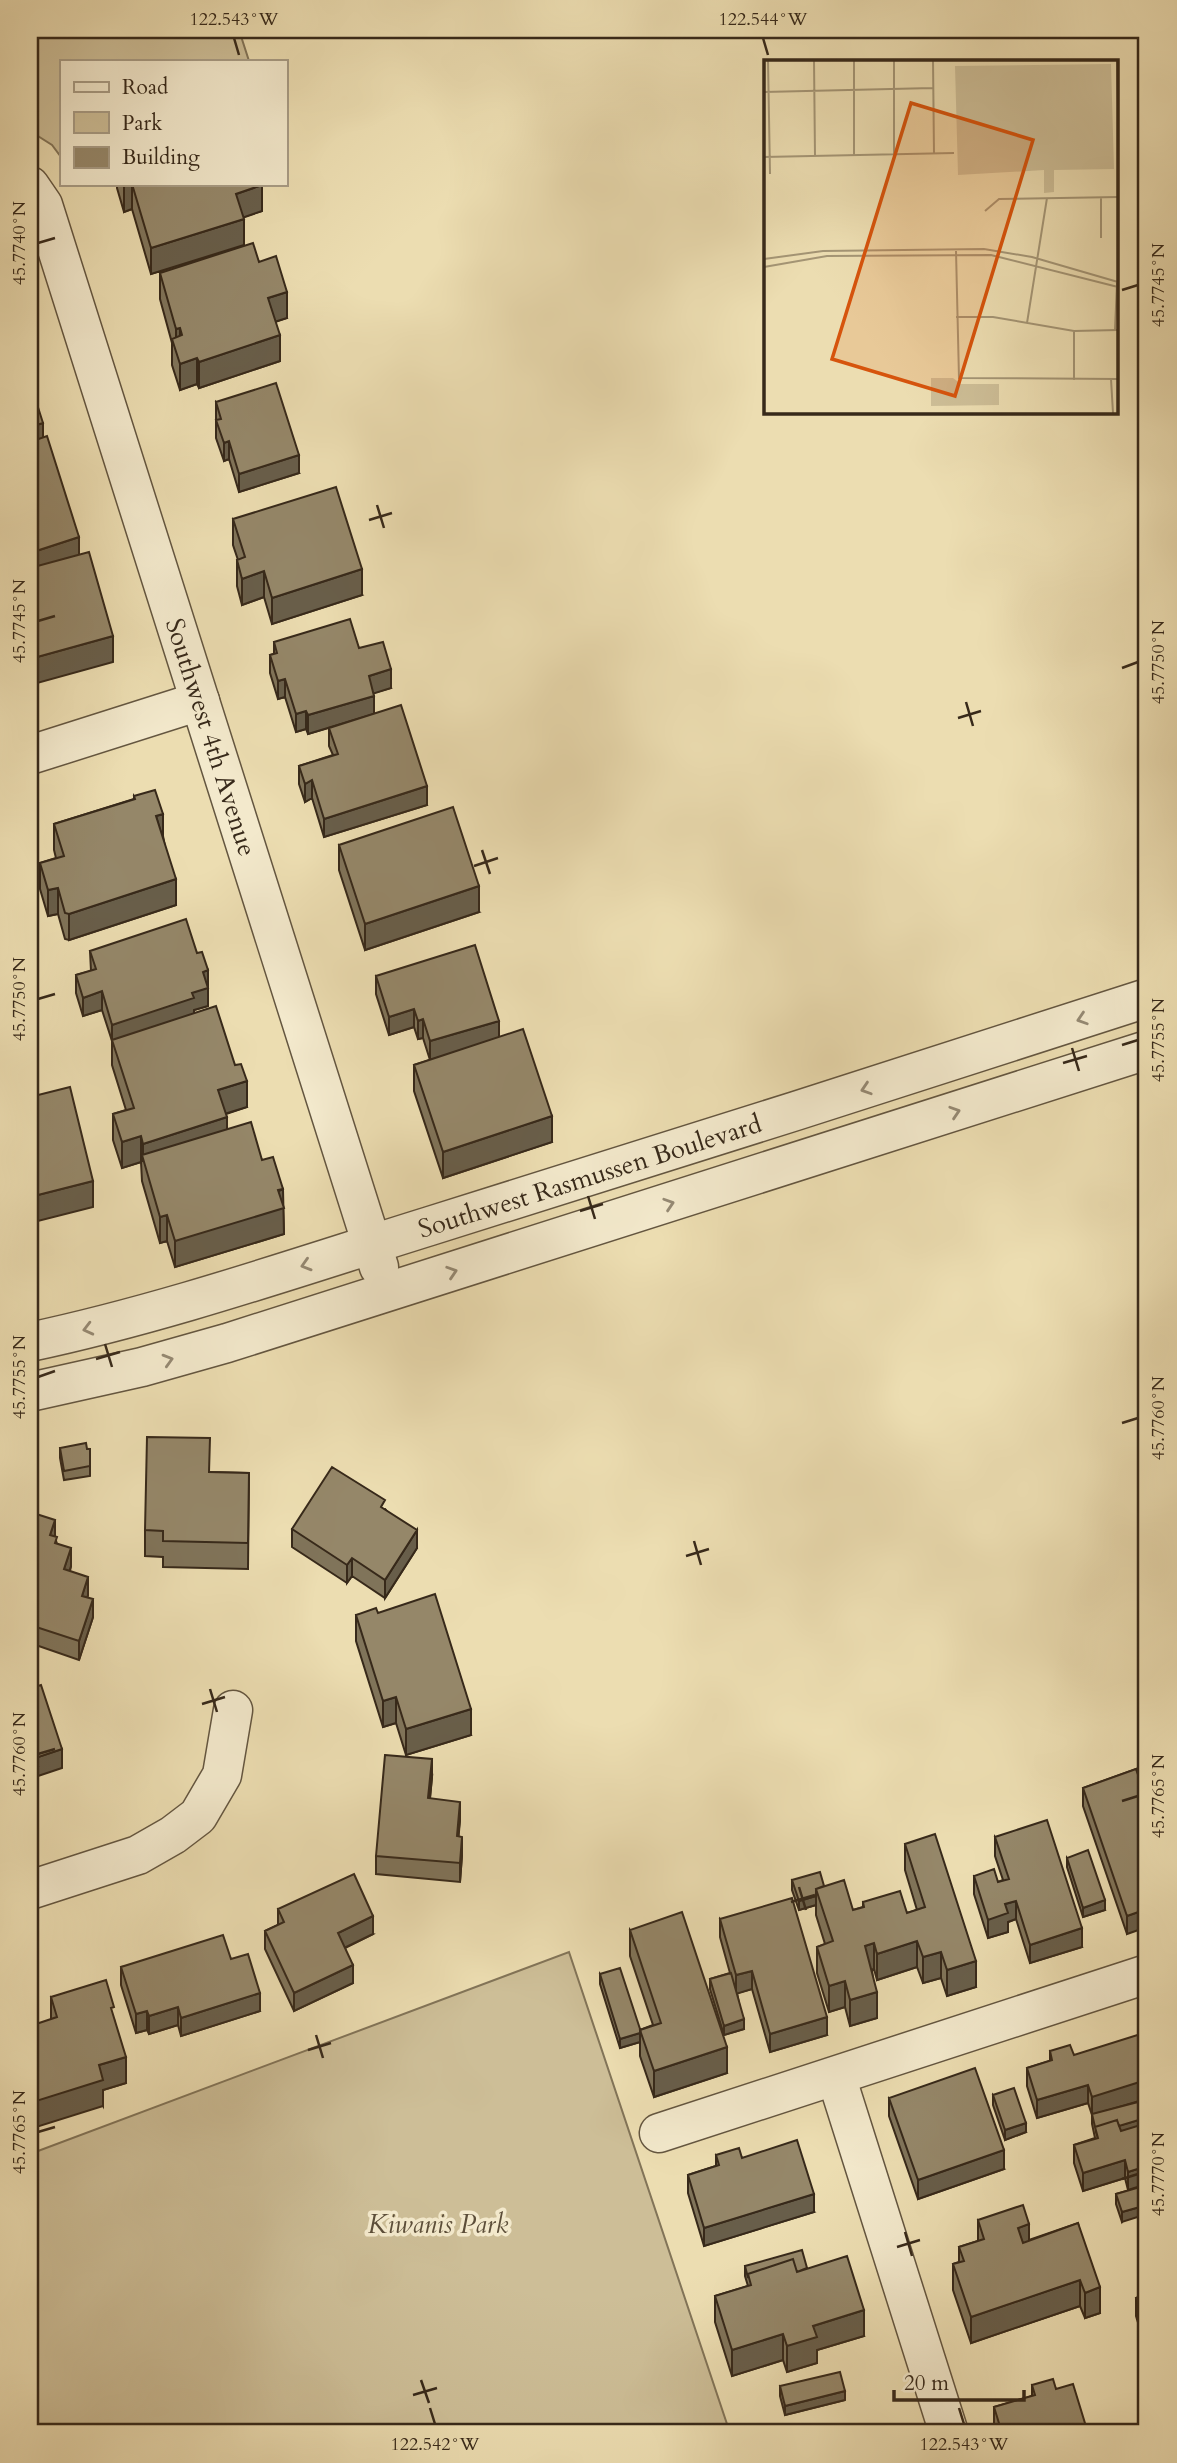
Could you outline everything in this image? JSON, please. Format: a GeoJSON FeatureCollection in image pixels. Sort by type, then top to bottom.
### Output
{"type":"FeatureCollection","features":[{"type":"Feature","properties":{"kind":"street","name":"Southwest 4th Avenue"},"geometry":{"type":"LineString","coordinates":[[30,186],[43,205],[387,1293]]}},
{"type":"Feature","properties":{"kind":"street"},"geometry":{"type":"LineString","coordinates":[[30,755],[200,701]]}},
{"type":"Feature","properties":{"kind":"street","name":"Southwest Rasmussen Boulevard"},"geometry":{"type":"LineString","coordinates":[[30,1342],[164,1309],[618,1168],[1147,998]]}},
{"type":"Feature","properties":{"kind":"street","name":"Southwest Rasmussen Boulevard"},"geometry":{"type":"LineString","coordinates":[[30,1392],[142,1367],[387,1293],[1147,1050]]}},
{"type":"Feature","properties":{"kind":"street"},"geometry":{"type":"LineString","coordinates":[[30,1890],[138,1855],[173,1835],[198,1816],[222,1775],[233,1710]]}},
{"type":"Feature","properties":{"kind":"street"},"geometry":{"type":"LineString","coordinates":[[659,2133],[1147,1974]]}},
{"type":"Feature","properties":{"kind":"street"},"geometry":{"type":"LineString","coordinates":[[836,2076],[949,2433]]}},
{"type":"Feature","properties":{"kind":"green space"},"geometry":{"type":"Polygon","coordinates":[[[30,30],[239,30],[249,60],[60,60],[60,156],[52,145],[30,131],[30,30]]]}},
{"type":"Feature","properties":{"kind":"green space","name":"Kiwanis Park"},"geometry":{"type":"Polygon","coordinates":[[[569,1952],[730,2433],[30,2433],[30,2154],[569,1952]]]}},
{"type":"Feature","properties":{"kind":"building"},"geometry":{"type":"Polygon","coordinates":[[[133,186],[259,186],[236,194],[244,219],[151,248],[133,186]]]}},
{"type":"Feature","properties":{"kind":"building"},"geometry":{"type":"Polygon","coordinates":[[[253,243],[259,262],[276,256],[287,292],[268,298],[280,335],[199,362],[197,358],[180,364],[172,339],[182,335],[180,328],[176,329],[160,273],[253,243]]]}},
{"type":"Feature","properties":{"kind":"building"},"geometry":{"type":"Polygon","coordinates":[[[30,382],[43,423],[30,427],[30,382]]]}},
{"type":"Feature","properties":{"kind":"building"},"geometry":{"type":"Polygon","coordinates":[[[276,383],[299,455],[239,474],[229,441],[224,443],[216,420],[221,419],[216,402],[276,383]]]}},
{"type":"Feature","properties":{"kind":"building"},"geometry":{"type":"Polygon","coordinates":[[[47,436],[79,537],[30,553],[30,442],[47,436]]]}},
{"type":"Feature","properties":{"kind":"building"},"geometry":{"type":"Polygon","coordinates":[[[336,487],[362,569],[272,598],[264,571],[242,579],[237,560],[245,557],[233,519],[336,487]]]}},
{"type":"Feature","properties":{"kind":"building"},"geometry":{"type":"Polygon","coordinates":[[[89,552],[113,636],[30,659],[30,568],[89,552]]]}},
{"type":"Feature","properties":{"kind":"building"},"geometry":{"type":"Polygon","coordinates":[[[350,619],[359,648],[383,642],[391,669],[369,676],[374,696],[308,715],[306,711],[296,714],[285,679],[278,681],[270,655],[277,653],[274,642],[350,619]]]}},
{"type":"Feature","properties":{"kind":"building"},"geometry":{"type":"Polygon","coordinates":[[[401,705],[427,786],[324,819],[312,780],[305,784],[299,766],[338,754],[329,728],[401,705]]]}},
{"type":"Feature","properties":{"kind":"building"},"geometry":{"type":"Polygon","coordinates":[[[155,790],[163,814],[156,816],[176,879],[69,914],[65,913],[58,888],[48,890],[40,863],[64,856],[54,824],[135,799],[134,796],[155,790]]]}},
{"type":"Feature","properties":{"kind":"building"},"geometry":{"type":"Polygon","coordinates":[[[453,807],[479,886],[365,924],[339,845],[453,807]]]}},
{"type":"Feature","properties":{"kind":"building"},"geometry":{"type":"Polygon","coordinates":[[[186,919],[197,953],[202,952],[208,970],[203,972],[208,988],[192,993],[194,998],[112,1025],[102,991],[83,998],[76,975],[96,969],[90,951],[186,919]]]}},
{"type":"Feature","properties":{"kind":"building"},"geometry":{"type":"Polygon","coordinates":[[[475,945],[499,1021],[430,1041],[423,1019],[418,1021],[414,1009],[389,1017],[376,976],[475,945]]]}},
{"type":"Feature","properties":{"kind":"building"},"geometry":{"type":"Polygon","coordinates":[[[216,1006],[235,1065],[241,1064],[247,1081],[218,1090],[227,1117],[143,1144],[141,1136],[122,1142],[113,1114],[134,1108],[112,1040],[216,1006]]]}},
{"type":"Feature","properties":{"kind":"building"},"geometry":{"type":"Polygon","coordinates":[[[523,1029],[552,1116],[443,1152],[414,1065],[523,1029]]]}},
{"type":"Feature","properties":{"kind":"building"},"geometry":{"type":"Polygon","coordinates":[[[70,1087],[93,1181],[30,1197],[30,1097],[70,1087]]]}},
{"type":"Feature","properties":{"kind":"building"},"geometry":{"type":"Polygon","coordinates":[[[251,1122],[262,1160],[273,1157],[283,1189],[278,1190],[284,1208],[175,1241],[167,1215],[160,1217],[142,1155],[251,1122]]]}},
{"type":"Feature","properties":{"kind":"building"},"geometry":{"type":"Polygon","coordinates":[[[147,1437],[210,1438],[209,1472],[249,1473],[248,1543],[163,1541],[163,1531],[145,1530],[147,1437]]]}},
{"type":"Feature","properties":{"kind":"building"},"geometry":{"type":"Polygon","coordinates":[[[86,1443],[87,1449],[90,1449],[90,1466],[64,1471],[60,1448],[86,1443]]]}},
{"type":"Feature","properties":{"kind":"building"},"geometry":{"type":"Polygon","coordinates":[[[332,1467],[385,1500],[381,1507],[417,1530],[385,1580],[352,1558],[347,1565],[292,1529],[332,1467]]]}},
{"type":"Feature","properties":{"kind":"building"},"geometry":{"type":"Polygon","coordinates":[[[30,1512],[55,1520],[50,1535],[57,1537],[55,1543],[71,1548],[64,1569],[88,1577],[82,1596],[93,1599],[79,1641],[30,1625],[30,1512]]]}},
{"type":"Feature","properties":{"kind":"building"},"geometry":{"type":"Polygon","coordinates":[[[435,1594],[471,1709],[406,1729],[396,1697],[383,1701],[356,1615],[376,1608],[378,1613],[435,1594]]]}},
{"type":"Feature","properties":{"kind":"building"},"geometry":{"type":"Polygon","coordinates":[[[33,1669],[62,1749],[35,1758],[38,1766],[30,1768],[30,1670],[33,1669]]]}},
{"type":"Feature","properties":{"kind":"building"},"geometry":{"type":"Polygon","coordinates":[[[385,1755],[432,1759],[428,1798],[460,1802],[457,1836],[462,1837],[460,1863],[376,1856],[385,1755]]]}},
{"type":"Feature","properties":{"kind":"building"},"geometry":{"type":"Polygon","coordinates":[[[1136,1769],[1147,1801],[1147,1909],[1127,1916],[1083,1788],[1136,1769]]]}},
{"type":"Feature","properties":{"kind":"building"},"geometry":{"type":"Polygon","coordinates":[[[1047,1820],[1082,1928],[1030,1945],[1016,1901],[1005,1904],[1008,1913],[988,1920],[974,1876],[994,1869],[998,1882],[1009,1879],[995,1837],[1047,1820]]]}},
{"type":"Feature","properties":{"kind":"building"},"geometry":{"type":"Polygon","coordinates":[[[935,1834],[976,1961],[947,1970],[941,1952],[923,1957],[917,1941],[877,1954],[874,1943],[865,1946],[877,1992],[850,2000],[845,1981],[829,1986],[817,1947],[833,1941],[816,1889],[844,1880],[853,1910],[864,1907],[863,1902],[900,1891],[907,1913],[925,1907],[905,1844],[935,1834]]]}},
{"type":"Feature","properties":{"kind":"building"},"geometry":{"type":"Polygon","coordinates":[[[1088,1850],[1105,1900],[1083,1908],[1067,1858],[1088,1850]]]}},
{"type":"Feature","properties":{"kind":"building"},"geometry":{"type":"Polygon","coordinates":[[[820,1872],[824,1886],[816,1889],[816,1896],[799,1901],[792,1880],[820,1872]]]}},
{"type":"Feature","properties":{"kind":"building"},"geometry":{"type":"Polygon","coordinates":[[[354,1874],[373,1916],[338,1933],[353,1965],[294,1993],[265,1931],[284,1922],[278,1909],[354,1874]]]}},
{"type":"Feature","properties":{"kind":"building"},"geometry":{"type":"Polygon","coordinates":[[[792,1898],[827,2017],[770,2034],[752,1971],[736,1975],[720,1919],[792,1898]]]}},
{"type":"Feature","properties":{"kind":"building"},"geometry":{"type":"Polygon","coordinates":[[[682,1912],[727,2047],[654,2071],[640,2030],[661,2023],[630,1930],[682,1912]]]}},
{"type":"Feature","properties":{"kind":"building"},"geometry":{"type":"Polygon","coordinates":[[[223,1935],[231,1959],[248,1954],[260,1993],[181,2018],[178,2007],[149,2016],[147,2011],[136,2014],[121,1967],[223,1935]]]}},
{"type":"Feature","properties":{"kind":"building"},"geometry":{"type":"Polygon","coordinates":[[[620,1968],[641,2032],[640,2030],[640,2033],[620,2039],[600,1974],[620,1968]]]}},
{"type":"Feature","properties":{"kind":"building"},"geometry":{"type":"Polygon","coordinates":[[[731,1973],[744,2019],[724,2026],[710,1979],[731,1973]]]}},
{"type":"Feature","properties":{"kind":"building"},"geometry":{"type":"Polygon","coordinates":[[[106,1980],[114,2007],[111,2008],[126,2057],[99,2065],[103,2080],[30,2103],[30,2026],[57,2017],[51,1997],[106,1980]]]}},
{"type":"Feature","properties":{"kind":"building"},"geometry":{"type":"Polygon","coordinates":[[[1147,2032],[1147,2067],[1142,2068],[1146,2080],[1092,2097],[1088,2085],[1037,2100],[1027,2068],[1052,2060],[1050,2051],[1070,2045],[1074,2055],[1147,2032]]]}},
{"type":"Feature","properties":{"kind":"building"},"geometry":{"type":"Polygon","coordinates":[[[975,2068],[1004,2150],[918,2180],[889,2098],[975,2068]]]}},
{"type":"Feature","properties":{"kind":"building"},"geometry":{"type":"Polygon","coordinates":[[[1014,2088],[1026,2123],[1005,2130],[993,2095],[1014,2088]]]}},
{"type":"Feature","properties":{"kind":"building"},"geometry":{"type":"Polygon","coordinates":[[[1138,2102],[1142,2119],[1119,2126],[1117,2120],[1095,2127],[1092,2114],[1138,2102]]]}},
{"type":"Feature","properties":{"kind":"building"},"geometry":{"type":"Polygon","coordinates":[[[1117,2120],[1121,2131],[1147,2123],[1147,2166],[1128,2172],[1125,2160],[1083,2173],[1074,2145],[1098,2138],[1095,2127],[1117,2120]]]}},
{"type":"Feature","properties":{"kind":"building"},"geometry":{"type":"Polygon","coordinates":[[[797,2140],[814,2194],[704,2228],[688,2175],[719,2165],[716,2155],[739,2148],[742,2158],[797,2140]]]}},
{"type":"Feature","properties":{"kind":"building"},"geometry":{"type":"Polygon","coordinates":[[[1147,2185],[1147,2205],[1122,2212],[1116,2194],[1147,2185]]]}},
{"type":"Feature","properties":{"kind":"building"},"geometry":{"type":"Polygon","coordinates":[[[1023,2205],[1029,2224],[1018,2228],[1023,2243],[1078,2223],[1100,2287],[1085,2293],[1080,2280],[971,2317],[953,2264],[964,2261],[959,2247],[984,2239],[978,2220],[1023,2205]]]}},
{"type":"Feature","properties":{"kind":"building"},"geometry":{"type":"Polygon","coordinates":[[[802,2250],[807,2268],[797,2272],[793,2259],[748,2274],[748,2278],[745,2266],[802,2250]]]}},
{"type":"Feature","properties":{"kind":"building"},"geometry":{"type":"Polygon","coordinates":[[[847,2256],[864,2310],[813,2326],[817,2337],[787,2346],[783,2334],[732,2350],[715,2296],[751,2285],[748,2274],[793,2259],[797,2272],[847,2256]]]}},
{"type":"Feature","properties":{"kind":"building"},"geometry":{"type":"Polygon","coordinates":[[[1147,2267],[1147,2289],[1141,2269],[1147,2267]]]}},
{"type":"Feature","properties":{"kind":"building"},"geometry":{"type":"Polygon","coordinates":[[[1147,2294],[1147,2334],[1136,2298],[1147,2294]]]}},
{"type":"Feature","properties":{"kind":"building"},"geometry":{"type":"Polygon","coordinates":[[[840,2372],[845,2391],[785,2406],[780,2386],[840,2372]]]}},
{"type":"Feature","properties":{"kind":"building"},"geometry":{"type":"Polygon","coordinates":[[[1053,2379],[1056,2389],[1073,2384],[1088,2433],[1002,2433],[994,2407],[1035,2395],[1032,2385],[1053,2379]]]}}]}
